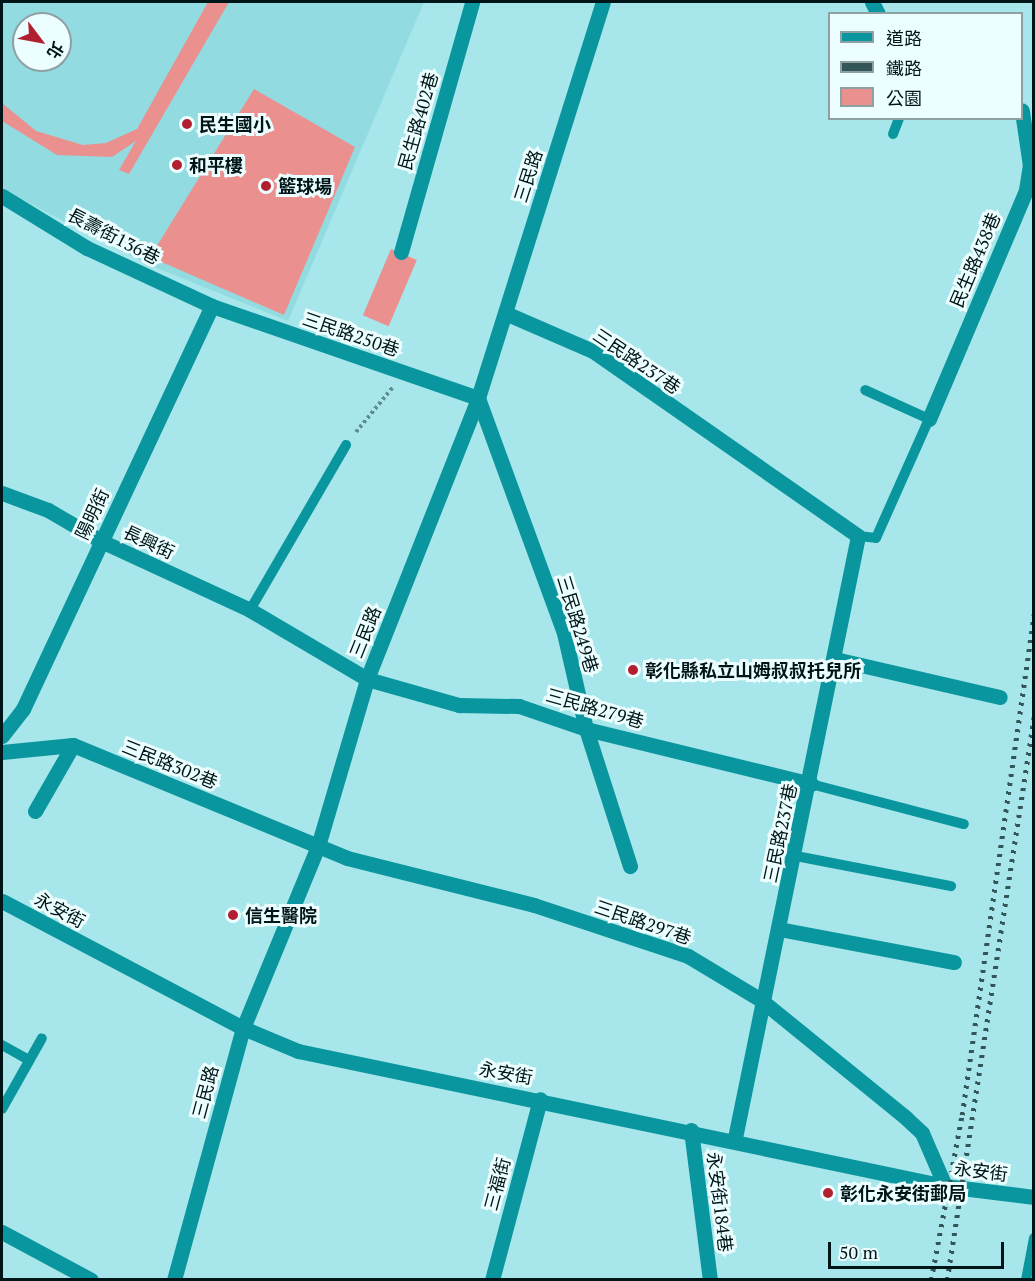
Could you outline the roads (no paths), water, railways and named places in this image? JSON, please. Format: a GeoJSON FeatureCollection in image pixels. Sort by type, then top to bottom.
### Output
{"type":"FeatureCollection","features":[{"type":"Feature","properties":{"kind":"street","name":"民生路402巷"},"geometry":{"type":"LineString","coordinates":[[401,252],[472,2]]}},
{"type":"Feature","properties":{"kind":"street","name":"三民路"},"geometry":{"type":"LineString","coordinates":[[174,1280],[243,1028],[318,846],[367,679],[478,398],[603,2]]}},
{"type":"Feature","properties":{"kind":"street","name":"民生路438巷"},"geometry":{"type":"LineString","coordinates":[[929,419],[1026,189],[1030,166],[1023,118]]}},
{"type":"Feature","properties":{"kind":"street","name":"長壽街136巷"},"geometry":{"type":"LineString","coordinates":[[2,196],[87,248],[212,306]]}},
{"type":"Feature","properties":{"kind":"street","name":"三民路250巷"},"geometry":{"type":"LineString","coordinates":[[212,306],[478,398]]}},
{"type":"Feature","properties":{"kind":"street","name":"陽明街"},"geometry":{"type":"LineString","coordinates":[[2,736],[22,709],[212,306]]}},
{"type":"Feature","properties":{"kind":"street","name":"三民路237巷"},"geometry":{"type":"LineString","coordinates":[[505,313],[593,351],[858,536],[811,784],[761,1000],[735,1138]]}},
{"type":"Feature","properties":{"kind":"street","name":"三民路249巷"},"geometry":{"type":"LineString","coordinates":[[478,398],[564,633],[586,729],[630,866]]}},
{"type":"Feature","properties":{"kind":"street","name":"長興街"},"geometry":{"type":"LineString","coordinates":[[2,492],[48,510],[101,541],[250,610],[367,679]]}},
{"type":"Feature","properties":{"kind":"street"},"geometry":{"type":"LineString","coordinates":[[835,659],[1000,697]]}},
{"type":"Feature","properties":{"kind":"street","name":"三民路279巷"},"geometry":{"type":"LineString","coordinates":[[367,679],[459,705],[519,706],[586,729],[811,784]]}},
{"type":"Feature","properties":{"kind":"street"},"geometry":{"type":"LineString","coordinates":[[35,811],[73,745]]}},
{"type":"Feature","properties":{"kind":"street","name":"三民路302巷"},"geometry":{"type":"LineString","coordinates":[[2,752],[73,745],[318,846]]}},
{"type":"Feature","properties":{"kind":"street","name":"三民路297巷"},"geometry":{"type":"LineString","coordinates":[[318,846],[534,905],[688,957],[761,1000],[922,1133],[945,1186]]}},
{"type":"Feature","properties":{"kind":"street","name":"永安街"},"geometry":{"type":"LineString","coordinates":[[2,901],[243,1028],[347,1064],[735,1138],[945,1186],[1034,1197]]}},
{"type":"Feature","properties":{"kind":"street"},"geometry":{"type":"LineString","coordinates":[[779,929],[954,962]]}},
{"type":"Feature","properties":{"kind":"street","name":"三福街"},"geometry":{"type":"LineString","coordinates":[[492,1280],[540,1099]]}},
{"type":"Feature","properties":{"kind":"street","name":"永安街184巷"},"geometry":{"type":"LineString","coordinates":[[691,1130],[710,1280]]}},
{"type":"Feature","properties":{"kind":"street"},"geometry":{"type":"LineString","coordinates":[[2,1232],[91,1280]]}},
{"type":"Feature","properties":{"kind":"lane"},"geometry":{"type":"LineString","coordinates":[[892,134],[898,120]]}},
{"type":"Feature","properties":{"kind":"lane"},"geometry":{"type":"LineString","coordinates":[[858,536],[876,538],[929,419],[865,390]]}},
{"type":"Feature","properties":{"kind":"lane"},"geometry":{"type":"LineString","coordinates":[[250,610],[346,445]]}},
{"type":"Feature","properties":{"kind":"lane"},"geometry":{"type":"LineString","coordinates":[[811,784],[964,824]]}},
{"type":"Feature","properties":{"kind":"lane"},"geometry":{"type":"LineString","coordinates":[[796,856],[951,886]]}},
{"type":"Feature","properties":{"kind":"lane"},"geometry":{"type":"LineString","coordinates":[[2,1109],[42,1038]]}},
{"type":"Feature","properties":{"kind":"lane"},"geometry":{"type":"LineString","coordinates":[[2,1045],[29,1060]]}},
{"type":"Feature","properties":{"kind":"lane"},"geometry":{"type":"LineString","coordinates":[[1026,1280],[1034,1238]]}},
{"type":"Feature","properties":{"kind":"railway"},"geometry":{"type":"LineString","coordinates":[[931,1280],[962,1115],[1034,614]]}},
{"type":"Feature","properties":{"kind":"railway"},"geometry":{"type":"LineString","coordinates":[[947,1280],[1034,717]]}},
{"type":"Feature","properties":{"kind":"place","name":"民生國小"},"geometry":{"type":"Point","coordinates":[187,124]}},
{"type":"Feature","properties":{"kind":"place","name":"和平樓"},"geometry":{"type":"Point","coordinates":[177,165]}},
{"type":"Feature","properties":{"kind":"place","name":"籃球場"},"geometry":{"type":"Point","coordinates":[266,186]}},
{"type":"Feature","properties":{"kind":"place","name":"彰化縣私立山姆叔叔托兒所"},"geometry":{"type":"Point","coordinates":[633,670]}},
{"type":"Feature","properties":{"kind":"place","name":"信生醫院"},"geometry":{"type":"Point","coordinates":[233,915]}},
{"type":"Feature","properties":{"kind":"place","name":"彰化永安街郵局"},"geometry":{"type":"Point","coordinates":[828,1193]}}]}
